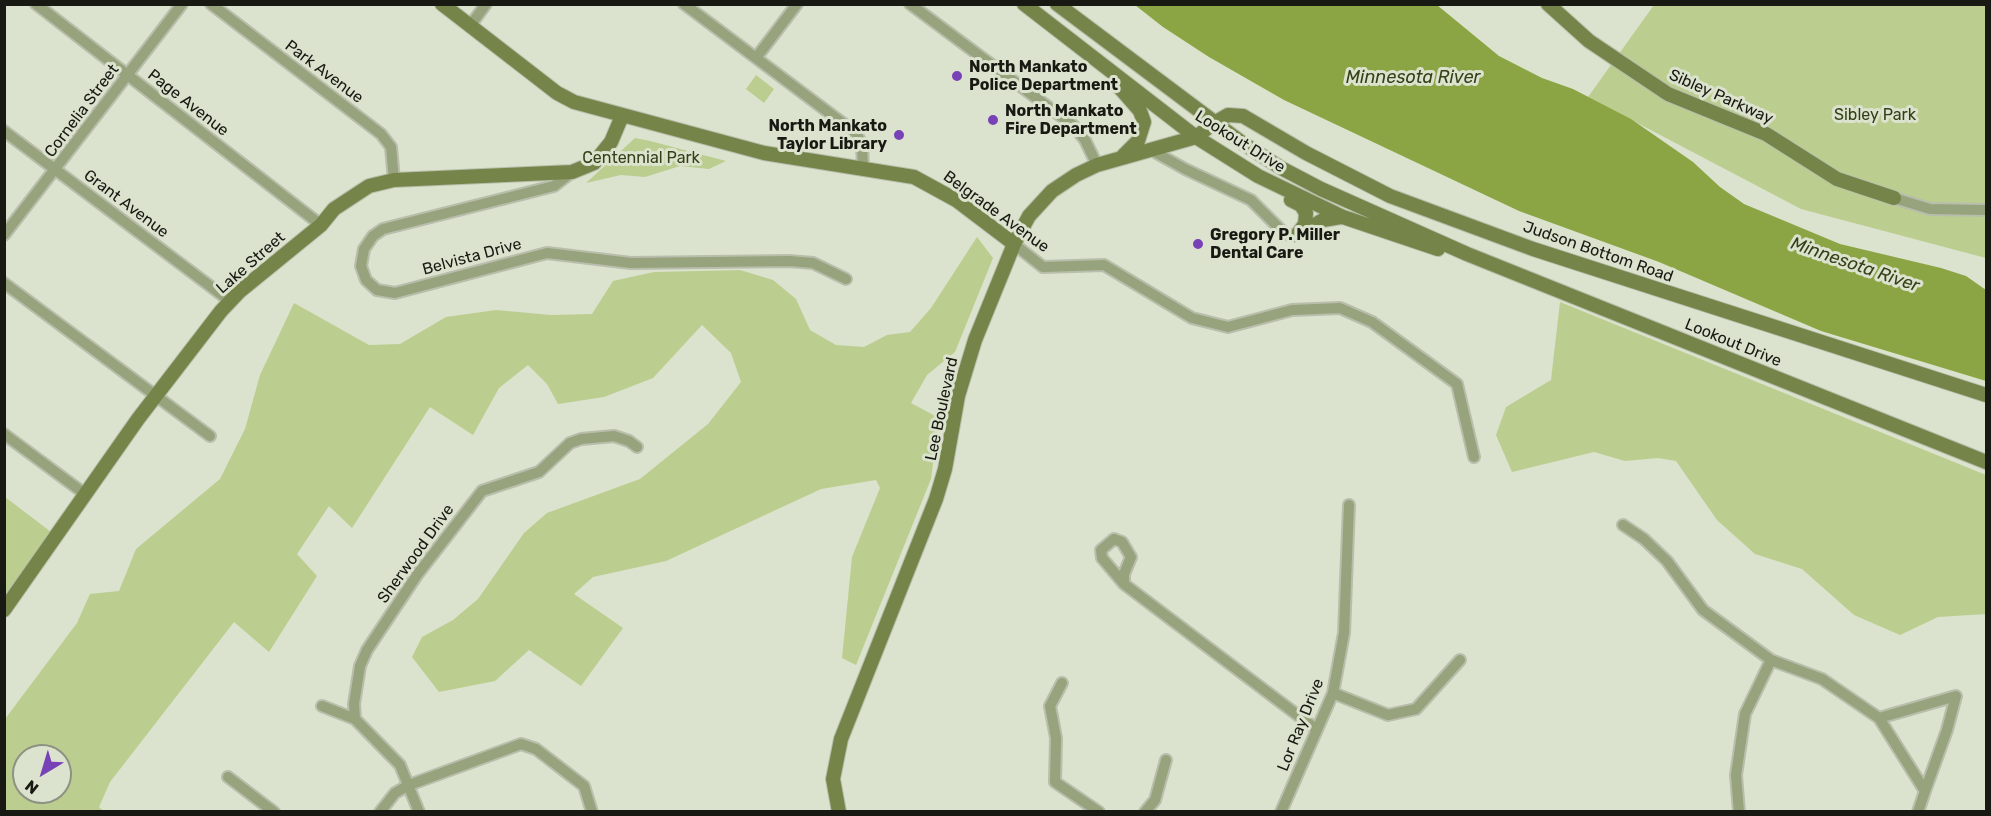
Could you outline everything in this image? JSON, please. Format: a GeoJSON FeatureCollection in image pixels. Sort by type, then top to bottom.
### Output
{"type":"FeatureCollection","features":[{"type":"Feature","properties":{"kind":"main road","name":"Belgrade Avenue"},"geometry":{"type":"LineString","coordinates":[[442,4],[557,93],[574,102],[764,153],[863,167],[914,177],[937,188],[1014,244]]}},
{"type":"Feature","properties":{"kind":"main road","name":"Lookout Drive"},"geometry":{"type":"LineString","coordinates":[[1024,4],[1196,137],[1258,176],[1343,217],[1444,251],[1467,254]]}},
{"type":"Feature","properties":{"kind":"main road","name":"Lookout Drive"},"geometry":{"type":"LineString","coordinates":[[1057,4],[1214,123],[1301,179],[1375,215],[1467,254],[1986,462]]}},
{"type":"Feature","properties":{"kind":"main road","name":"Sibley Parkway"},"geometry":{"type":"LineString","coordinates":[[1548,4],[1589,41],[1668,94],[1766,134],[1837,179],[1894,198]]}},
{"type":"Feature","properties":{"kind":"main road"},"geometry":{"type":"LineString","coordinates":[[1064,37],[1129,96],[1140,111],[1144,122],[1143,132],[1138,141],[1121,158]]}},
{"type":"Feature","properties":{"kind":"main road","name":"Judson Bottom Road"},"geometry":{"type":"LineString","coordinates":[[1214,123],[1228,115],[1243,116],[1306,153],[1390,196],[1533,249],[1986,395]]}},
{"type":"Feature","properties":{"kind":"main road","name":"Lake Street"},"geometry":{"type":"LineString","coordinates":[[4,610],[155,395],[230,301],[321,225],[354,194],[369,186],[394,180],[572,172],[594,163],[611,142],[622,116]]}},
{"type":"Feature","properties":{"kind":"main road","name":"Lee Boulevard"},"geometry":{"type":"LineString","coordinates":[[839,812],[833,778],[841,739],[936,499],[945,469],[964,371],[1014,244],[1029,216],[1052,191],[1076,175],[1097,165],[1196,137],[1214,123]]}},
{"type":"Feature","properties":{"kind":"main road"},"geometry":{"type":"LineString","coordinates":[[1229,159],[1256,182],[1305,209],[1305,224],[1297,235]]}},
{"type":"Feature","properties":{"kind":"main road"},"geometry":{"type":"LineString","coordinates":[[1297,235],[1323,220],[1343,217]]}},
{"type":"Feature","properties":{"kind":"street","name":"Page Avenue"},"geometry":{"type":"LineString","coordinates":[[36,4],[321,225]]}},
{"type":"Feature","properties":{"kind":"street","name":"Cornelia Street"},"geometry":{"type":"LineString","coordinates":[[4,235],[183,4]]}},
{"type":"Feature","properties":{"kind":"street","name":"Park Avenue"},"geometry":{"type":"LineString","coordinates":[[211,4],[381,134],[391,147],[394,180]]}},
{"type":"Feature","properties":{"kind":"street"},"geometry":{"type":"LineString","coordinates":[[470,26],[486,4]]}},
{"type":"Feature","properties":{"kind":"street"},"geometry":{"type":"LineString","coordinates":[[684,4],[855,134],[862,145],[863,167]]}},
{"type":"Feature","properties":{"kind":"street"},"geometry":{"type":"LineString","coordinates":[[756,58],[797,4]]}},
{"type":"Feature","properties":{"kind":"street"},"geometry":{"type":"LineString","coordinates":[[910,4],[1074,126],[1085,140],[1097,165]]}},
{"type":"Feature","properties":{"kind":"street","name":"Grant Avenue"},"geometry":{"type":"LineString","coordinates":[[4,131],[230,301]]}},
{"type":"Feature","properties":{"kind":"street"},"geometry":{"type":"LineString","coordinates":[[1151,150],[1251,200],[1282,231],[1289,235],[1297,235]]}},
{"type":"Feature","properties":{"kind":"street","name":"Belvista Drive"},"geometry":{"type":"LineString","coordinates":[[572,172],[555,186],[383,229],[373,236],[364,249],[361,266],[366,280],[377,290],[395,293],[547,253],[631,263],[789,261],[813,263],[846,279]]}},
{"type":"Feature","properties":{"kind":"street"},"geometry":{"type":"LineString","coordinates":[[1894,198],[1930,209],[1986,210]]}},
{"type":"Feature","properties":{"kind":"street","name":"Belgrade Avenue"},"geometry":{"type":"LineString","coordinates":[[1014,244],[1043,267],[1104,265],[1192,318],[1228,327],[1292,310],[1340,308],[1372,322],[1457,384],[1474,457]]}},
{"type":"Feature","properties":{"kind":"street"},"geometry":{"type":"LineString","coordinates":[[4,283],[210,436]]}},
{"type":"Feature","properties":{"kind":"street"},"geometry":{"type":"LineString","coordinates":[[4,434],[85,494]]}},
{"type":"Feature","properties":{"kind":"street","name":"Sherwood Drive"},"geometry":{"type":"LineString","coordinates":[[355,719],[354,704],[360,666],[367,650],[417,575],[474,498],[492,487],[539,472],[570,443],[581,439],[614,436],[629,441],[637,447]]}},
{"type":"Feature","properties":{"kind":"street","name":"Lor Ray Drive"},"geometry":{"type":"LineString","coordinates":[[1286,810],[1316,729],[1333,693],[1344,633],[1349,505]]}},
{"type":"Feature","properties":{"kind":"street"},"geometry":{"type":"LineString","coordinates":[[1623,525],[1644,539],[1667,561],[1703,610],[1771,660],[1822,679],[1879,718],[1925,790]]}},
{"type":"Feature","properties":{"kind":"street"},"geometry":{"type":"LineString","coordinates":[[1124,584],[1316,729]]}},
{"type":"Feature","properties":{"kind":"street"},"geometry":{"type":"LineString","coordinates":[[1333,693],[1388,715],[1416,709],[1460,660]]}},
{"type":"Feature","properties":{"kind":"street"},"geometry":{"type":"LineString","coordinates":[[1739,812],[1736,775],[1745,714],[1771,660]]}},
{"type":"Feature","properties":{"kind":"street"},"geometry":{"type":"LineString","coordinates":[[1062,683],[1050,706],[1056,738],[1055,782],[1099,812]]}},
{"type":"Feature","properties":{"kind":"street"},"geometry":{"type":"LineString","coordinates":[[1879,718],[1956,696],[1947,730],[1918,812]]}},
{"type":"Feature","properties":{"kind":"street"},"geometry":{"type":"LineString","coordinates":[[322,706],[355,719],[400,765],[419,812]]}},
{"type":"Feature","properties":{"kind":"street"},"geometry":{"type":"LineString","coordinates":[[380,812],[395,793],[409,785],[520,744],[536,749],[584,786],[592,812]]}},
{"type":"Feature","properties":{"kind":"street"},"geometry":{"type":"LineString","coordinates":[[1145,812],[1155,800],[1166,760]]}},
{"type":"Feature","properties":{"kind":"street"},"geometry":{"type":"LineString","coordinates":[[228,777],[274,812]]}},
{"type":"Feature","properties":{"kind":"green space","name":"Sibley Park"},"geometry":{"type":"Polygon","coordinates":[[[1654,5],[1986,5],[1986,258],[1801,209],[1588,97],[1654,5]]]}},
{"type":"Feature","properties":{"kind":"green space"},"geometry":{"type":"Polygon","coordinates":[[[756,75],[774,89],[764,103],[746,89],[756,75]]]}},
{"type":"Feature","properties":{"kind":"green space","name":"Centennial Park"},"geometry":{"type":"Polygon","coordinates":[[[635,138],[726,161],[709,169],[680,166],[645,177],[621,175],[586,183],[635,138]]]}},
{"type":"Feature","properties":{"kind":"green space"},"geometry":{"type":"Polygon","coordinates":[[[977,237],[993,258],[955,352],[927,375],[911,403],[939,418],[931,479],[856,665],[842,658],[852,557],[880,488],[876,480],[821,489],[666,561],[593,577],[574,594],[623,628],[581,686],[529,650],[495,681],[439,692],[412,657],[422,637],[453,620],[478,599],[524,533],[547,513],[640,479],[708,424],[741,382],[731,353],[702,325],[653,378],[604,397],[558,404],[547,384],[528,365],[499,388],[473,435],[430,407],[352,528],[329,506],[297,554],[317,576],[269,652],[234,622],[110,782],[99,807],[103,811],[5,811],[5,719],[77,623],[90,594],[119,591],[136,549],[220,479],[245,429],[260,375],[294,303],[369,345],[400,344],[446,317],[496,310],[551,315],[592,314],[613,281],[654,272],[740,270],[773,280],[796,299],[810,330],[836,345],[864,347],[887,335],[910,332],[931,308],[977,237]]]}},
{"type":"Feature","properties":{"kind":"green space"},"geometry":{"type":"Polygon","coordinates":[[[1560,302],[1986,475],[1986,614],[1938,617],[1900,635],[1854,615],[1802,569],[1755,554],[1717,520],[1676,461],[1658,458],[1625,461],[1594,452],[1512,472],[1496,435],[1506,407],[1551,380],[1560,302]]]}},
{"type":"Feature","properties":{"kind":"green space"},"geometry":{"type":"Polygon","coordinates":[[[5,497],[55,535],[5,610],[5,497]]]}},
{"type":"Feature","properties":{"kind":"water","name":"Minnesota River"},"geometry":{"type":"Polygon","coordinates":[[[1135,5],[1437,5],[1499,56],[1542,78],[1573,89],[1631,119],[1693,162],[1720,187],[1744,204],[1840,244],[1966,276],[1986,290],[1986,381],[1821,331],[1659,262],[1519,211],[1284,100],[1209,57],[1163,27],[1135,5]]]}},
{"type":"Feature","properties":{"kind":"place","name":"North Mankato Police Department"},"geometry":{"type":"Point","coordinates":[957,76]}},
{"type":"Feature","properties":{"kind":"place","name":"North Mankato Fire Department"},"geometry":{"type":"Point","coordinates":[993,120]}},
{"type":"Feature","properties":{"kind":"place","name":"North Mankato Taylor Library"},"geometry":{"type":"Point","coordinates":[899,135]}},
{"type":"Feature","properties":{"kind":"place","name":"Gregory P. Miller Dental Care"},"geometry":{"type":"Point","coordinates":[1198,244]}}]}
